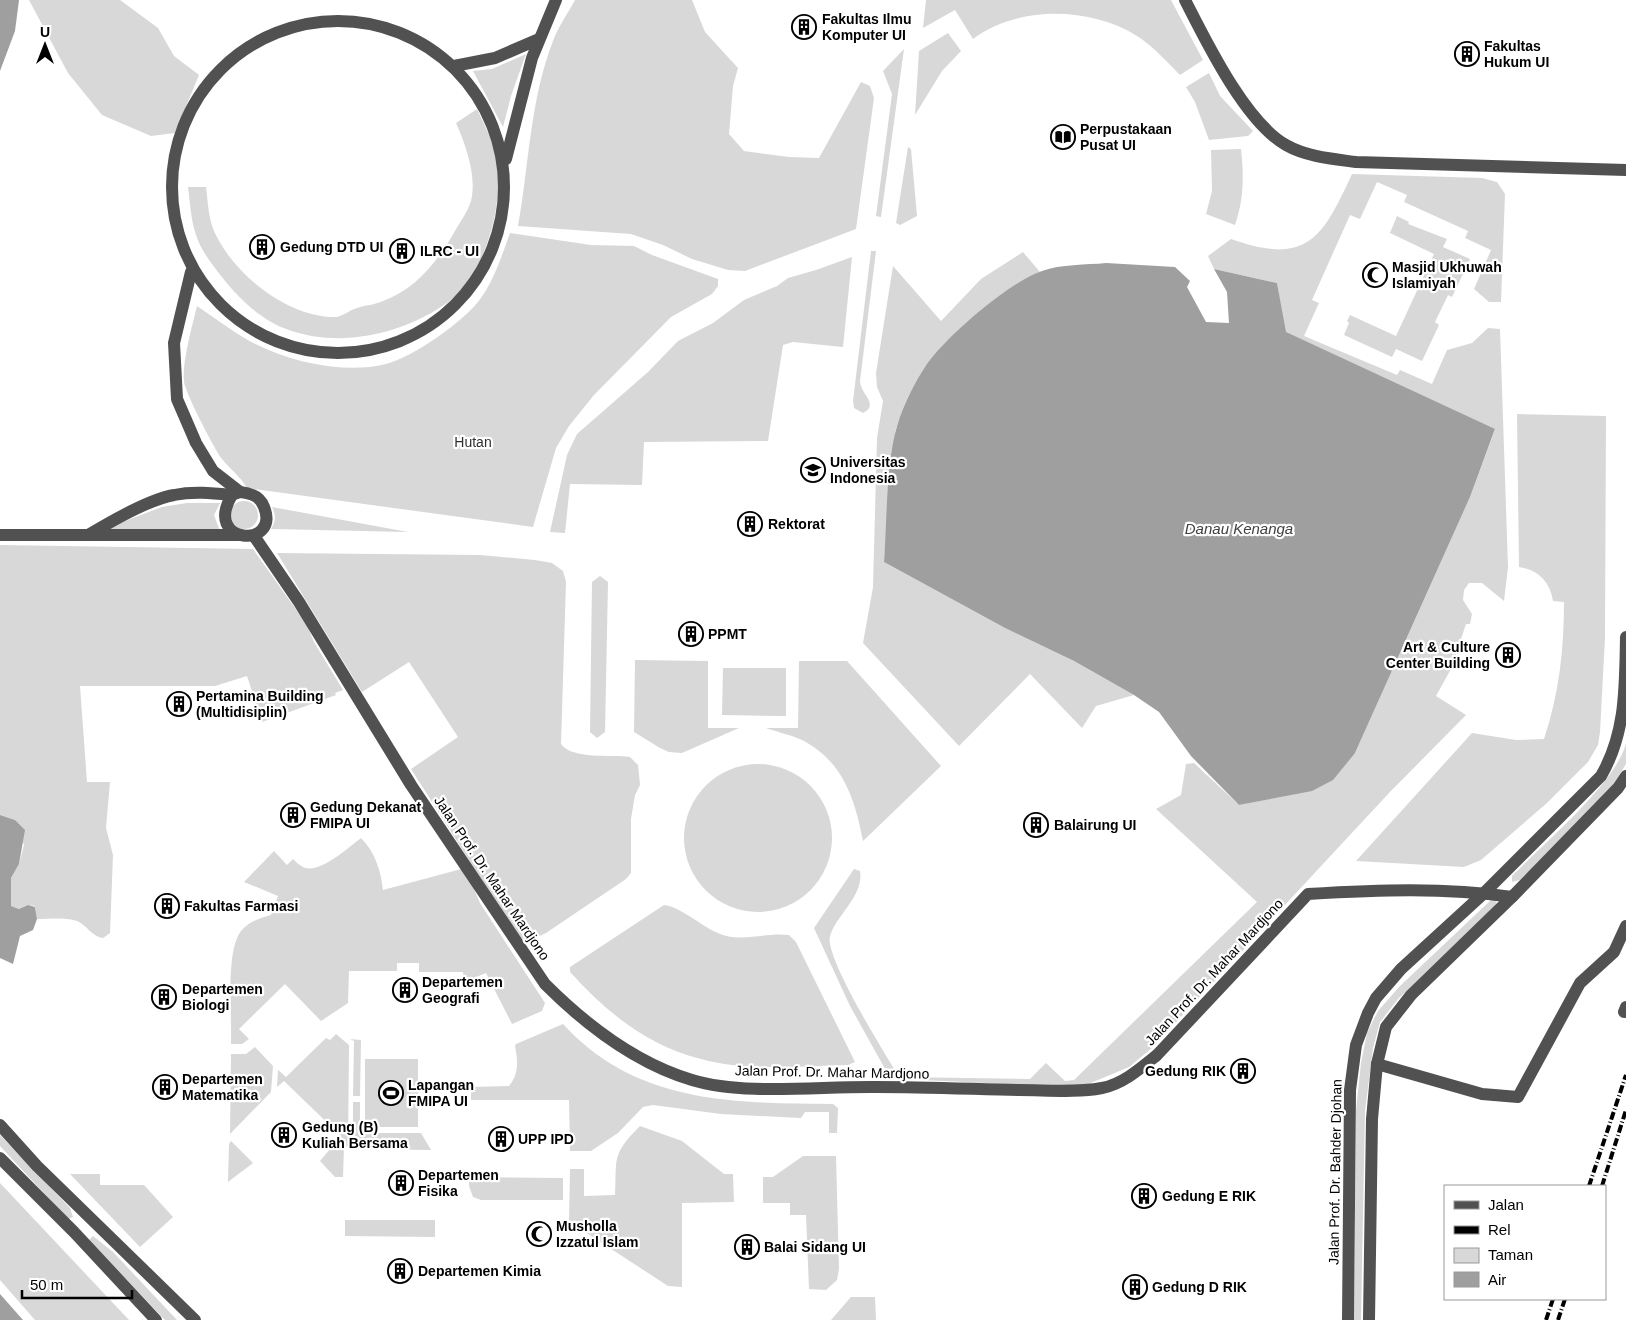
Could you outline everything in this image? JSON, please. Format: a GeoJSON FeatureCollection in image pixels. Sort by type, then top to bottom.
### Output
{"type":"FeatureCollection","features":[{"type":"Feature","properties":{"kind":"street"},"geometry":{"type":"LineString","coordinates":[[506,161],[494,127],[482,102],[454,66],[419,41],[362,23],[330,21],[300,26],[270,35],[243,51],[204,87],[188,116],[175,152],[171,183],[173,214],[191,272],[227,312],[271,340],[296,348],[348,353],[374,349],[399,342],[422,330],[444,316],[463,298],[479,277],[491,254],[500,229],[504,205],[506,161],[523,89],[539,39],[556,0]]}},
{"type":"Feature","properties":{"kind":"street"},"geometry":{"type":"LineString","coordinates":[[1185,0],[1220,66],[1238,93],[1264,126],[1286,145],[1313,154],[1356,162],[1626,170]]}},
{"type":"Feature","properties":{"kind":"street"},"geometry":{"type":"LineString","coordinates":[[454,66],[494,58],[539,39]]}},
{"type":"Feature","properties":{"kind":"street"},"geometry":{"type":"LineString","coordinates":[[191,272],[174,343],[177,399],[196,444],[213,471],[236,493]]}},
{"type":"Feature","properties":{"kind":"street"},"geometry":{"type":"LineString","coordinates":[[0,535],[254,536],[260,533],[264,526],[266,510],[258,498],[250,493],[200,492],[172,495],[117,518],[88,535]]}},
{"type":"Feature","properties":{"kind":"street"},"geometry":{"type":"LineString","coordinates":[[236,493],[226,505],[224,514],[230,530],[239,535]]}},
{"type":"Feature","properties":{"kind":"street","name":"Jalan Prof. Dr. Mahar Mardjono"},"geometry":{"type":"LineString","coordinates":[[254,536],[300,602],[411,785],[545,984],[565,1004],[612,1041],[660,1067],[692,1080],[771,1089],[876,1086],[1046,1090],[1104,1088],[1132,1074],[1156,1055],[1308,894],[1380,890],[1512,897]]}},
{"type":"Feature","properties":{"kind":"street","name":"Jalan Prof. Dr. Bahder Djohan"},"geometry":{"type":"LineString","coordinates":[[1348,1320],[1350,1090],[1352,1066],[1361,1029],[1376,998],[1388,984],[1483,894],[1601,776],[1609,764],[1622,733],[1626,637]]}},
{"type":"Feature","properties":{"kind":"street"},"geometry":{"type":"LineString","coordinates":[[1369,1320],[1372,1119],[1377,1064],[1386,1027],[1399,1009],[1512,897],[1618,788],[1626,776]]}},
{"type":"Feature","properties":{"kind":"street"},"geometry":{"type":"LineString","coordinates":[[1377,1064],[1482,1094],[1518,1097],[1580,983],[1614,952],[1626,926]]}},
{"type":"Feature","properties":{"kind":"street"},"geometry":{"type":"LineString","coordinates":[[0,1125],[37,1166],[91,1216],[195,1320]]}},
{"type":"Feature","properties":{"kind":"street"},"geometry":{"type":"LineString","coordinates":[[0,1158],[74,1232],[156,1320]]}},
{"type":"Feature","properties":{"kind":"street"},"geometry":{"type":"LineString","coordinates":[[74,1232],[91,1216]]}},
{"type":"Feature","properties":{"kind":"green space"},"geometry":{"type":"Polygon","coordinates":[[[29,0],[120,0],[158,28],[174,56],[199,75],[175,133],[151,136],[102,115],[68,73],[29,0]]]}},
{"type":"Feature","properties":{"kind":"green space"},"geometry":{"type":"Polygon","coordinates":[[[575,0],[692,0],[705,32],[738,68],[733,86],[729,134],[744,151],[789,157],[819,158],[861,82],[870,86],[874,98],[856,229],[745,271],[728,270],[692,259],[663,245],[631,234],[518,226],[539,86],[555,36],[575,0]]]}},
{"type":"Feature","properties":{"kind":"green space"},"geometry":{"type":"Polygon","coordinates":[[[926,0],[1171,0],[1203,60],[1180,75],[1154,49],[1137,36],[1119,26],[1098,19],[1076,15],[1032,15],[1011,20],[991,28],[973,39],[955,10],[923,28],[926,0]]]}},
{"type":"Feature","properties":{"kind":"green space"},"geometry":{"type":"Polygon","coordinates":[[[948,33],[961,51],[942,71],[915,115],[919,51],[948,33]]]}},
{"type":"Feature","properties":{"kind":"green space"},"geometry":{"type":"Polygon","coordinates":[[[904,49],[881,217],[876,216],[892,94],[883,71],[904,49]]]}},
{"type":"Feature","properties":{"kind":"green space"},"geometry":{"type":"Polygon","coordinates":[[[526,54],[511,96],[503,127],[473,71],[492,69],[526,54]]]}},
{"type":"Feature","properties":{"kind":"green space"},"geometry":{"type":"Polygon","coordinates":[[[1209,73],[1220,96],[1253,131],[1248,136],[1209,140],[1195,102],[1186,87],[1209,73]]]}},
{"type":"Feature","properties":{"kind":"green space"},"geometry":{"type":"Polygon","coordinates":[[[477,109],[496,155],[498,197],[494,217],[489,237],[474,273],[451,300],[434,312],[394,329],[373,334],[352,338],[309,336],[279,326],[260,315],[222,277],[201,246],[193,223],[188,187],[206,187],[210,220],[223,247],[234,263],[248,277],[281,302],[299,310],[336,317],[354,309],[395,296],[425,273],[441,253],[470,205],[473,182],[472,171],[467,151],[456,123],[477,109]]]}},
{"type":"Feature","properties":{"kind":"green space"},"geometry":{"type":"Polygon","coordinates":[[[908,147],[911,149],[917,216],[900,225],[896,223],[908,147]]]}},
{"type":"Feature","properties":{"kind":"green space"},"geometry":{"type":"Polygon","coordinates":[[[1241,149],[1243,187],[1235,225],[1206,214],[1212,191],[1211,150],[1241,149]]]}},
{"type":"Feature","properties":{"kind":"green space"},"geometry":{"type":"Polygon","coordinates":[[[1352,174],[1482,178],[1497,182],[1505,194],[1501,302],[1489,302],[1474,289],[1491,250],[1465,238],[1468,231],[1404,202],[1407,195],[1377,182],[1360,219],[1350,215],[1312,300],[1319,303],[1304,336],[1397,375],[1400,370],[1432,384],[1447,350],[1472,343],[1488,328],[1500,329],[1508,567],[1504,601],[1482,583],[1469,583],[1464,590],[1463,600],[1472,614],[1470,624],[1466,624],[1451,669],[1436,696],[1466,715],[1389,793],[1152,1048],[1129,1067],[1086,1085],[1026,1085],[900,1079],[889,1076],[850,1006],[814,928],[854,869],[860,871],[858,889],[833,928],[830,936],[831,947],[836,964],[857,1006],[899,1077],[1030,1079],[1046,1063],[1065,1081],[1074,1080],[1257,902],[1156,809],[1181,795],[1186,764],[1194,763],[1239,805],[1284,796],[1355,753],[1470,497],[1495,430],[1285,332],[1277,283],[1214,269],[1208,256],[1231,239],[1257,247],[1278,249],[1295,247],[1309,241],[1321,230],[1331,215],[1352,174]]]}},
{"type":"Feature","properties":{"kind":"green space"},"geometry":{"type":"Polygon","coordinates":[[[1397,216],[1409,222],[1408,224],[1447,239],[1443,247],[1470,259],[1452,297],[1448,295],[1435,322],[1439,325],[1422,361],[1396,349],[1392,357],[1344,335],[1350,315],[1396,336],[1434,254],[1390,233],[1397,216]]]}},
{"type":"Feature","properties":{"kind":"green space","name":"Hutan"},"geometry":{"type":"Polygon","coordinates":[[[510,233],[591,245],[634,246],[652,255],[718,279],[718,286],[712,294],[671,317],[594,395],[569,426],[556,448],[533,527],[247,488],[218,454],[184,382],[186,355],[197,306],[251,342],[284,356],[313,364],[343,368],[372,367],[386,364],[410,354],[438,337],[474,307],[498,266],[510,233]]]}},
{"type":"Feature","properties":{"kind":"green space"},"geometry":{"type":"Polygon","coordinates":[[[871,251],[876,251],[860,381],[870,406],[863,413],[854,408],[853,401],[871,251]]]}},
{"type":"Feature","properties":{"kind":"green space"},"geometry":{"type":"Polygon","coordinates":[[[1023,252],[1040,272],[973,317],[954,335],[920,377],[907,400],[897,425],[895,436],[884,562],[1005,628],[1074,661],[1134,695],[1096,706],[1082,728],[1030,674],[959,746],[863,643],[873,587],[877,438],[883,401],[877,387],[876,373],[893,266],[941,321],[981,279],[1023,252]]]}},
{"type":"Feature","properties":{"kind":"green space"},"geometry":{"type":"Polygon","coordinates":[[[852,257],[843,347],[793,342],[783,345],[768,441],[644,442],[642,485],[570,484],[565,533],[550,532],[567,455],[577,434],[648,372],[678,341],[713,323],[744,300],[777,286],[788,278],[852,257]]]}},
{"type":"Feature","properties":{"kind":"green space"},"geometry":{"type":"Polygon","coordinates":[[[1517,414],[1606,416],[1605,638],[1598,745],[1588,762],[1547,803],[1481,860],[1464,867],[1356,861],[1472,733],[1516,740],[1544,739],[1560,672],[1564,602],[1553,601],[1549,588],[1542,578],[1532,571],[1519,567],[1517,414]]]}},
{"type":"Feature","properties":{"kind":"green space"},"geometry":{"type":"Polygon","coordinates":[[[244,501],[254,505],[258,515],[254,525],[244,529],[234,525],[230,515],[234,505],[244,501]]]}},
{"type":"Feature","properties":{"kind":"green space"},"geometry":{"type":"Polygon","coordinates":[[[187,503],[220,503],[214,515],[220,531],[104,529],[162,507],[187,503]]]}},
{"type":"Feature","properties":{"kind":"green space"},"geometry":{"type":"Polygon","coordinates":[[[272,507],[408,532],[271,529],[275,518],[272,507]]]}},
{"type":"Feature","properties":{"kind":"green space"},"geometry":{"type":"Polygon","coordinates":[[[0,545],[253,549],[307,625],[314,642],[343,690],[335,693],[336,695],[262,722],[247,676],[215,686],[80,686],[87,782],[110,782],[106,828],[113,855],[110,933],[103,938],[95,935],[77,921],[37,919],[35,906],[28,905],[19,909],[11,906],[11,878],[19,864],[24,845],[15,820],[0,815],[0,545]]]}},
{"type":"Feature","properties":{"kind":"green space"},"geometry":{"type":"Polygon","coordinates":[[[277,553],[480,555],[552,563],[563,571],[566,582],[561,744],[567,749],[583,754],[630,757],[638,765],[640,785],[635,795],[631,819],[631,873],[626,879],[546,933],[531,940],[519,938],[411,769],[458,737],[409,662],[362,692],[277,553]]]}},
{"type":"Feature","properties":{"kind":"green space"},"geometry":{"type":"Polygon","coordinates":[[[600,576],[608,582],[605,732],[597,738],[590,732],[592,582],[600,576]]]}},
{"type":"Feature","properties":{"kind":"green space"},"geometry":{"type":"Polygon","coordinates":[[[635,660],[708,661],[708,728],[739,728],[682,753],[669,752],[634,732],[635,660]]]}},
{"type":"Feature","properties":{"kind":"green space"},"geometry":{"type":"Polygon","coordinates":[[[799,661],[847,661],[941,766],[863,841],[851,796],[837,770],[828,759],[802,740],[766,728],[798,728],[799,661]]]}},
{"type":"Feature","properties":{"kind":"green space"},"geometry":{"type":"Polygon","coordinates":[[[723,668],[786,668],[786,716],[722,715],[723,668]]]}},
{"type":"Feature","properties":{"kind":"green space"},"geometry":{"type":"Polygon","coordinates":[[[1626,744],[1626,764],[1613,785],[1520,880],[1512,882],[1512,876],[1593,795],[1619,760],[1626,744]]]}},
{"type":"Feature","properties":{"kind":"green space"},"geometry":{"type":"Polygon","coordinates":[[[758,764],[772,765],[786,770],[799,776],[810,786],[820,797],[826,810],[831,824],[831,852],[826,866],[820,879],[810,890],[799,900],[786,906],[772,911],[758,912],[744,911],[730,906],[717,900],[706,890],[696,879],[690,866],[685,852],[684,838],[685,824],[690,810],[696,797],[706,786],[717,776],[730,770],[744,765],[758,764]]]}},
{"type":"Feature","properties":{"kind":"green space"},"geometry":{"type":"Polygon","coordinates":[[[361,838],[370,849],[376,862],[383,890],[465,868],[480,903],[545,1003],[542,1011],[512,1024],[486,973],[464,982],[463,972],[419,972],[419,963],[397,963],[397,971],[349,971],[348,1003],[321,1021],[285,984],[239,1029],[249,1039],[242,1044],[231,1044],[230,987],[235,944],[239,934],[245,927],[257,919],[271,915],[278,896],[244,882],[274,851],[287,865],[293,859],[303,867],[317,867],[334,859],[361,838]]]}},
{"type":"Feature","properties":{"kind":"green space"},"geometry":{"type":"Polygon","coordinates":[[[1491,900],[1495,900],[1497,904],[1399,998],[1380,1022],[1373,1048],[1365,1111],[1361,1320],[1354,1320],[1356,1110],[1361,1063],[1367,1033],[1378,1011],[1400,986],[1491,900]]]}},
{"type":"Feature","properties":{"kind":"green space"},"geometry":{"type":"Polygon","coordinates":[[[664,905],[679,910],[715,932],[731,937],[789,935],[796,942],[855,1062],[848,1065],[774,1067],[737,1066],[719,1063],[663,1046],[613,1014],[570,972],[570,967],[664,905]]]}},
{"type":"Feature","properties":{"kind":"green space"},"geometry":{"type":"Polygon","coordinates":[[[563,1024],[591,1050],[622,1070],[654,1084],[688,1094],[723,1099],[796,1104],[833,1104],[838,1108],[837,1133],[829,1133],[829,1112],[805,1112],[801,1118],[721,1114],[653,1105],[643,1107],[618,1133],[591,1151],[570,1151],[569,1100],[471,1100],[471,1087],[509,1086],[516,1072],[516,1044],[563,1024]]]}},
{"type":"Feature","properties":{"kind":"green space"},"geometry":{"type":"Polygon","coordinates":[[[336,1034],[349,1045],[348,1146],[344,1147],[343,1177],[335,1177],[320,1161],[341,1136],[284,1081],[277,1087],[278,1070],[286,1077],[326,1038],[330,1040],[336,1034]]]}},
{"type":"Feature","properties":{"kind":"green space"},"geometry":{"type":"Polygon","coordinates":[[[350,1039],[361,1040],[360,1096],[353,1096],[354,1041],[350,1039]]]}},
{"type":"Feature","properties":{"kind":"green space"},"geometry":{"type":"Polygon","coordinates":[[[255,1047],[273,1066],[271,1092],[230,1134],[231,1054],[246,1054],[255,1047]]]}},
{"type":"Feature","properties":{"kind":"green space","name":"Lapangan FMIPA UI"},"geometry":{"type":"Polygon","coordinates":[[[365,1059],[418,1059],[418,1127],[365,1127],[365,1059]]]}},
{"type":"Feature","properties":{"kind":"green space"},"geometry":{"type":"Polygon","coordinates":[[[353,1102],[360,1102],[360,1133],[421,1133],[431,1150],[353,1149],[353,1102]]]}},
{"type":"Feature","properties":{"kind":"green space"},"geometry":{"type":"Polygon","coordinates":[[[640,1126],[682,1141],[724,1174],[733,1174],[734,1202],[682,1203],[682,1287],[668,1286],[569,1220],[570,1169],[584,1169],[584,1196],[615,1195],[617,1158],[624,1144],[640,1126]]]}},
{"type":"Feature","properties":{"kind":"green space"},"geometry":{"type":"Polygon","coordinates":[[[0,1135],[70,1208],[73,1217],[68,1219],[0,1146],[0,1135]]]}},
{"type":"Feature","properties":{"kind":"green space"},"geometry":{"type":"Polygon","coordinates":[[[231,1141],[253,1163],[228,1182],[229,1144],[231,1141]]]}},
{"type":"Feature","properties":{"kind":"green space"},"geometry":{"type":"Polygon","coordinates":[[[803,1156],[836,1156],[839,1269],[837,1280],[826,1290],[809,1289],[806,1215],[790,1215],[790,1203],[763,1203],[763,1177],[773,1177],[803,1156]]]}},
{"type":"Feature","properties":{"kind":"green space"},"geometry":{"type":"Polygon","coordinates":[[[70,1174],[100,1174],[100,1185],[144,1185],[173,1217],[140,1247],[70,1174]]]}},
{"type":"Feature","properties":{"kind":"green space"},"geometry":{"type":"Polygon","coordinates":[[[469,1177],[563,1178],[563,1200],[481,1200],[473,1197],[469,1186],[469,1177]]]}},
{"type":"Feature","properties":{"kind":"green space"},"geometry":{"type":"Polygon","coordinates":[[[0,1183],[129,1320],[35,1320],[0,1280],[0,1183]]]}},
{"type":"Feature","properties":{"kind":"green space"},"geometry":{"type":"Polygon","coordinates":[[[345,1220],[435,1220],[435,1237],[345,1236],[345,1220]]]}},
{"type":"Feature","properties":{"kind":"green space"},"geometry":{"type":"Polygon","coordinates":[[[93,1236],[113,1252],[177,1320],[165,1320],[89,1240],[93,1236]]]}},
{"type":"Feature","properties":{"kind":"green space"},"geometry":{"type":"Polygon","coordinates":[[[851,1297],[875,1297],[876,1320],[831,1320],[851,1297]]]}},
{"type":"Feature","properties":{"kind":"water"},"geometry":{"type":"Polygon","coordinates":[[[0,0],[19,0],[15,31],[0,71],[0,0]]]}},
{"type":"Feature","properties":{"kind":"water","name":"Danau Kenanga"},"geometry":{"type":"Polygon","coordinates":[[[1106,263],[1175,267],[1190,281],[1187,287],[1206,322],[1229,323],[1227,292],[1214,269],[1277,283],[1286,332],[1495,429],[1470,497],[1355,753],[1333,780],[1312,791],[1239,805],[1191,756],[1159,712],[1134,695],[1074,661],[1005,628],[884,562],[893,441],[906,402],[927,364],[936,352],[963,325],[996,298],[1028,277],[1057,267],[1106,263]]]}},
{"type":"Feature","properties":{"kind":"water"},"geometry":{"type":"Polygon","coordinates":[[[0,815],[15,820],[25,830],[19,864],[11,878],[11,906],[19,909],[28,905],[35,907],[37,919],[33,930],[20,936],[13,964],[0,958],[0,815]]]}},
{"type":"Feature","properties":{"kind":"water"},"geometry":{"type":"Polygon","coordinates":[[[0,1294],[23,1320],[0,1320],[0,1294]]]}},
{"type":"Feature","properties":{"kind":"railway"},"geometry":{"type":"LineString","coordinates":[[1589,1185],[1626,1075]]}},
{"type":"Feature","properties":{"kind":"railway"},"geometry":{"type":"LineString","coordinates":[[1602,1185],[1626,1110]]}},
{"type":"Feature","properties":{"kind":"railway"},"geometry":{"type":"LineString","coordinates":[[1546,1320],[1553,1300]]}},
{"type":"Feature","properties":{"kind":"railway"},"geometry":{"type":"LineString","coordinates":[[1558,1320],[1565,1300]]}},
{"type":"Feature","properties":{"kind":"place","name":"Fakultas Ilmu Komputer UI"},"geometry":{"type":"Point","coordinates":[804,27]}},
{"type":"Feature","properties":{"kind":"place","name":"Fakultas Hukum UI"},"geometry":{"type":"Point","coordinates":[1467,54]}},
{"type":"Feature","properties":{"kind":"place","name":"Perpustakaan Pusat UI"},"geometry":{"type":"Point","coordinates":[1063,137]}},
{"type":"Feature","properties":{"kind":"place","name":"Gedung DTD UI"},"geometry":{"type":"Point","coordinates":[262,247]}},
{"type":"Feature","properties":{"kind":"place","name":"ILRC - UI"},"geometry":{"type":"Point","coordinates":[402,251]}},
{"type":"Feature","properties":{"kind":"place","name":"Masjid Ukhuwah Islamiyah"},"geometry":{"type":"Point","coordinates":[1375,275]}},
{"type":"Feature","properties":{"kind":"place","name":"Universitas Indonesia"},"geometry":{"type":"Point","coordinates":[813,470]}},
{"type":"Feature","properties":{"kind":"place","name":"Rektorat"},"geometry":{"type":"Point","coordinates":[750,524]}},
{"type":"Feature","properties":{"kind":"place","name":"PPMT"},"geometry":{"type":"Point","coordinates":[691,634]}},
{"type":"Feature","properties":{"kind":"place","name":"Art & Culture Center Building"},"geometry":{"type":"Point","coordinates":[1508,655]}},
{"type":"Feature","properties":{"kind":"place","name":"Pertamina Building (Multidisiplin)"},"geometry":{"type":"Point","coordinates":[179,704]}},
{"type":"Feature","properties":{"kind":"place","name":"Gedung Dekanat FMIPA UI"},"geometry":{"type":"Point","coordinates":[293,815]}},
{"type":"Feature","properties":{"kind":"place","name":"Balairung UI"},"geometry":{"type":"Point","coordinates":[1036,825]}},
{"type":"Feature","properties":{"kind":"place","name":"Fakultas Farmasi"},"geometry":{"type":"Point","coordinates":[167,906]}},
{"type":"Feature","properties":{"kind":"place","name":"Departemen Geografi"},"geometry":{"type":"Point","coordinates":[405,990]}},
{"type":"Feature","properties":{"kind":"place","name":"Departemen Biologi"},"geometry":{"type":"Point","coordinates":[164,997]}},
{"type":"Feature","properties":{"kind":"place","name":"Gedung RIK"},"geometry":{"type":"Point","coordinates":[1243,1071]}},
{"type":"Feature","properties":{"kind":"place","name":"Departemen Matematika"},"geometry":{"type":"Point","coordinates":[165,1087]}},
{"type":"Feature","properties":{"kind":"place","name":"Lapangan FMIPA UI"},"geometry":{"type":"Point","coordinates":[391,1093]}},
{"type":"Feature","properties":{"kind":"place","name":"Gedung (B) Kuliah Bersama"},"geometry":{"type":"Point","coordinates":[284,1135]}},
{"type":"Feature","properties":{"kind":"place","name":"UPP IPD"},"geometry":{"type":"Point","coordinates":[501,1139]}},
{"type":"Feature","properties":{"kind":"place","name":"Departemen Fisika"},"geometry":{"type":"Point","coordinates":[401,1183]}},
{"type":"Feature","properties":{"kind":"place","name":"Gedung E RIK"},"geometry":{"type":"Point","coordinates":[1144,1196]}},
{"type":"Feature","properties":{"kind":"place","name":"Musholla Izzatul Islam"},"geometry":{"type":"Point","coordinates":[539,1234]}},
{"type":"Feature","properties":{"kind":"place","name":"Balai Sidang UI"},"geometry":{"type":"Point","coordinates":[747,1247]}},
{"type":"Feature","properties":{"kind":"place","name":"Departemen Kimia"},"geometry":{"type":"Point","coordinates":[400,1271]}},
{"type":"Feature","properties":{"kind":"place","name":"Gedung D RIK"},"geometry":{"type":"Point","coordinates":[1135,1287]}}]}
